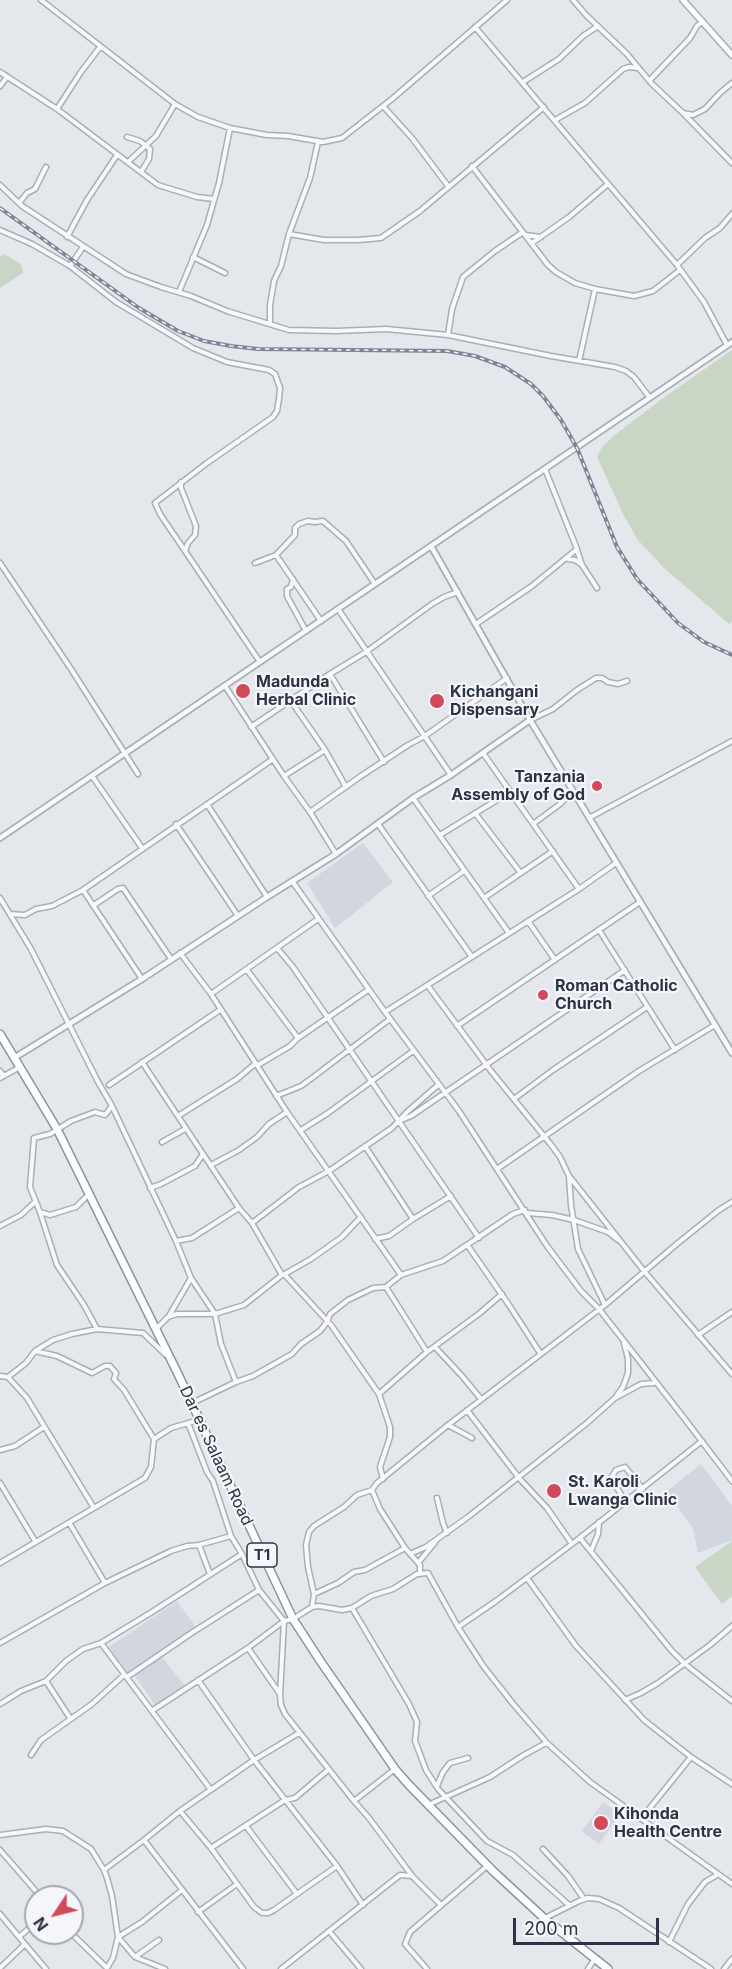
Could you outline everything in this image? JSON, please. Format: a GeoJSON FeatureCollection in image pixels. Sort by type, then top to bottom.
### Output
{"type":"FeatureCollection","features":[{"type":"Feature","properties":{"kind":"highway","name":"Dar es Salaam Road"},"geometry":{"type":"LineString","coordinates":[[0,1034],[57,1129],[156,1329],[293,1619],[395,1768],[428,1805],[487,1866],[544,1919],[608,1969]]}},
{"type":"Feature","properties":{"kind":"main road"},"geometry":{"type":"LineString","coordinates":[[683,0],[732,55]]}},
{"type":"Feature","properties":{"kind":"street"},"geometry":{"type":"LineString","coordinates":[[41,0],[175,104],[198,117],[230,128],[318,142],[342,138],[507,0]]}},
{"type":"Feature","properties":{"kind":"street"},"geometry":{"type":"LineString","coordinates":[[573,0],[732,163]]}},
{"type":"Feature","properties":{"kind":"street"},"geometry":{"type":"LineString","coordinates":[[650,80],[702,22]]}},
{"type":"Feature","properties":{"kind":"street"},"geometry":{"type":"LineString","coordinates":[[523,82],[560,59],[576,41],[598,26]]}},
{"type":"Feature","properties":{"kind":"street"},"geometry":{"type":"LineString","coordinates":[[0,838],[730,344],[676,265],[475,27]]}},
{"type":"Feature","properties":{"kind":"street"},"geometry":{"type":"LineString","coordinates":[[57,109],[100,47]]}},
{"type":"Feature","properties":{"kind":"street"},"geometry":{"type":"LineString","coordinates":[[555,120],[585,104],[623,69],[638,68]]}},
{"type":"Feature","properties":{"kind":"street"},"geometry":{"type":"LineString","coordinates":[[0,72],[57,109],[158,185],[197,197],[214,199]]}},
{"type":"Feature","properties":{"kind":"street"},"geometry":{"type":"LineString","coordinates":[[0,86],[7,77]]}},
{"type":"Feature","properties":{"kind":"street"},"geometry":{"type":"LineString","coordinates":[[683,113],[693,115],[705,109],[732,83]]}},
{"type":"Feature","properties":{"kind":"street"},"geometry":{"type":"LineString","coordinates":[[128,162],[158,134],[175,104]]}},
{"type":"Feature","properties":{"kind":"street"},"geometry":{"type":"LineString","coordinates":[[383,106],[412,138],[448,186]]}},
{"type":"Feature","properties":{"kind":"street"},"geometry":{"type":"LineString","coordinates":[[289,234],[324,240],[381,238],[420,211],[544,107]]}},
{"type":"Feature","properties":{"kind":"street"},"geometry":{"type":"LineString","coordinates":[[179,292],[207,225],[230,128]]}},
{"type":"Feature","properties":{"kind":"street"},"geometry":{"type":"LineString","coordinates":[[127,136],[150,149],[141,172]]}},
{"type":"Feature","properties":{"kind":"street"},"geometry":{"type":"LineString","coordinates":[[270,324],[274,281],[310,178],[318,142]]}},
{"type":"Feature","properties":{"kind":"street"},"geometry":{"type":"LineString","coordinates":[[68,237],[87,200],[117,155]]}},
{"type":"Feature","properties":{"kind":"street"},"geometry":{"type":"LineString","coordinates":[[472,166],[548,266],[575,283],[634,296],[645,294],[680,270]]}},
{"type":"Feature","properties":{"kind":"street"},"geometry":{"type":"LineString","coordinates":[[19,203],[27,193],[35,189],[46,167]]}},
{"type":"Feature","properties":{"kind":"street"},"geometry":{"type":"LineString","coordinates":[[532,243],[608,184]]}},
{"type":"Feature","properties":{"kind":"street"},"geometry":{"type":"LineString","coordinates":[[0,185],[19,203],[82,247],[126,274],[227,311],[289,330],[386,329],[448,335],[615,367],[634,377],[650,399]]}},
{"type":"Feature","properties":{"kind":"street"},"geometry":{"type":"LineString","coordinates":[[676,265],[705,238],[720,228],[732,214]]}},
{"type":"Feature","properties":{"kind":"street"},"geometry":{"type":"LineString","coordinates":[[0,230],[38,247],[70,266],[116,302],[193,348],[227,362],[272,371],[277,378],[280,388],[279,399],[278,408],[273,417],[155,503],[160,514],[260,662]]}},
{"type":"Feature","properties":{"kind":"street"},"geometry":{"type":"LineString","coordinates":[[448,335],[452,309],[463,278],[495,251],[524,233],[542,237]]}},
{"type":"Feature","properties":{"kind":"street"},"geometry":{"type":"LineString","coordinates":[[70,266],[82,247]]}},
{"type":"Feature","properties":{"kind":"street"},"geometry":{"type":"LineString","coordinates":[[193,257],[225,273]]}},
{"type":"Feature","properties":{"kind":"street"},"geometry":{"type":"LineString","coordinates":[[579,361],[595,289]]}},
{"type":"Feature","properties":{"kind":"street"},"geometry":{"type":"LineString","coordinates":[[545,469],[582,565],[597,588]]}},
{"type":"Feature","properties":{"kind":"street"},"geometry":{"type":"LineString","coordinates":[[181,482],[181,488],[196,529],[185,551]]}},
{"type":"Feature","properties":{"kind":"street"},"geometry":{"type":"LineString","coordinates":[[255,564],[276,555],[295,535],[295,528],[300,524],[308,521],[323,521],[346,541],[375,584]]}},
{"type":"Feature","properties":{"kind":"street"},"geometry":{"type":"LineString","coordinates":[[431,546],[530,720],[732,1053]]}},
{"type":"Feature","properties":{"kind":"street"},"geometry":{"type":"LineString","coordinates":[[476,624],[568,559],[577,549]]}},
{"type":"Feature","properties":{"kind":"street"},"geometry":{"type":"LineString","coordinates":[[276,555],[321,621]]}},
{"type":"Feature","properties":{"kind":"street"},"geometry":{"type":"LineString","coordinates":[[568,559],[575,560],[582,565]]}},
{"type":"Feature","properties":{"kind":"street"},"geometry":{"type":"LineString","coordinates":[[0,562],[138,774]]}},
{"type":"Feature","properties":{"kind":"street"},"geometry":{"type":"LineString","coordinates":[[293,578],[291,587],[287,590],[287,596],[306,630]]}},
{"type":"Feature","properties":{"kind":"street"},"geometry":{"type":"LineString","coordinates":[[251,727],[366,652],[432,604],[458,592]]}},
{"type":"Feature","properties":{"kind":"street"},"geometry":{"type":"LineString","coordinates":[[338,609],[451,775]]}},
{"type":"Feature","properties":{"kind":"street"},"geometry":{"type":"LineString","coordinates":[[330,674],[384,762]]}},
{"type":"Feature","properties":{"kind":"street"},"geometry":{"type":"LineString","coordinates":[[310,812],[408,745],[425,736],[507,678]]}},
{"type":"Feature","properties":{"kind":"street"},"geometry":{"type":"LineString","coordinates":[[14,1058],[70,1025],[336,854],[413,798],[451,775],[530,720],[554,709],[596,678],[618,684],[627,681]]}},
{"type":"Feature","properties":{"kind":"street"},"geometry":{"type":"LineString","coordinates":[[225,686],[336,854]]}},
{"type":"Feature","properties":{"kind":"street"},"geometry":{"type":"LineString","coordinates":[[291,701],[325,750],[346,787]]}},
{"type":"Feature","properties":{"kind":"street"},"geometry":{"type":"LineString","coordinates":[[590,818],[732,741]]}},
{"type":"Feature","properties":{"kind":"street"},"geometry":{"type":"LineString","coordinates":[[284,776],[325,750]]}},
{"type":"Feature","properties":{"kind":"street"},"geometry":{"type":"LineString","coordinates":[[483,753],[579,889]]}},
{"type":"Feature","properties":{"kind":"street"},"geometry":{"type":"LineString","coordinates":[[10,914],[25,915],[36,909],[52,906],[83,890],[273,759]]}},
{"type":"Feature","properties":{"kind":"street"},"geometry":{"type":"LineString","coordinates":[[93,776],[142,848]]}},
{"type":"Feature","properties":{"kind":"street"},"geometry":{"type":"LineString","coordinates":[[533,824],[573,791]]}},
{"type":"Feature","properties":{"kind":"street"},"geometry":{"type":"LineString","coordinates":[[440,835],[510,792]]}},
{"type":"Feature","properties":{"kind":"street"},"geometry":{"type":"LineString","coordinates":[[413,798],[508,933]]}},
{"type":"Feature","properties":{"kind":"street"},"geometry":{"type":"LineString","coordinates":[[207,804],[267,897]]}},
{"type":"Feature","properties":{"kind":"street"},"geometry":{"type":"LineString","coordinates":[[475,813],[520,872]]}},
{"type":"Feature","properties":{"kind":"street"},"geometry":{"type":"LineString","coordinates":[[176,824],[238,916]]}},
{"type":"Feature","properties":{"kind":"street"},"geometry":{"type":"LineString","coordinates":[[378,824],[472,957]]}},
{"type":"Feature","properties":{"kind":"street"},"geometry":{"type":"LineString","coordinates":[[484,898],[553,851]]}},
{"type":"Feature","properties":{"kind":"street"},"geometry":{"type":"LineString","coordinates":[[384,1012],[428,986],[616,863]]}},
{"type":"Feature","properties":{"kind":"street"},"geometry":{"type":"LineString","coordinates":[[428,896],[465,871]]}},
{"type":"Feature","properties":{"kind":"street"},"geometry":{"type":"LineString","coordinates":[[292,881],[368,990],[459,1111],[547,1246],[581,1291],[599,1309],[732,1481]]}},
{"type":"Feature","properties":{"kind":"street"},"geometry":{"type":"LineString","coordinates":[[94,905],[123,888],[171,959]]}},
{"type":"Feature","properties":{"kind":"street"},"geometry":{"type":"LineString","coordinates":[[83,890],[142,979]]}},
{"type":"Feature","properties":{"kind":"street"},"geometry":{"type":"LineString","coordinates":[[0,898],[31,949],[96,1080],[112,1106],[176,1240],[191,1278],[215,1314],[221,1344],[236,1382]]}},
{"type":"Feature","properties":{"kind":"street"},"geometry":{"type":"LineString","coordinates":[[458,1026],[640,902]]}},
{"type":"Feature","properties":{"kind":"street"},"geometry":{"type":"LineString","coordinates":[[211,994],[318,919]]}},
{"type":"Feature","properties":{"kind":"street"},"geometry":{"type":"LineString","coordinates":[[528,921],[555,960]]}},
{"type":"Feature","properties":{"kind":"street"},"geometry":{"type":"LineString","coordinates":[[598,930],[675,1050]]}},
{"type":"Feature","properties":{"kind":"street"},"geometry":{"type":"LineString","coordinates":[[277,948],[293,967],[479,1238]]}},
{"type":"Feature","properties":{"kind":"street"},"geometry":{"type":"LineString","coordinates":[[180,953],[211,994],[276,1096],[401,1275]]}},
{"type":"Feature","properties":{"kind":"street"},"geometry":{"type":"LineString","coordinates":[[247,970],[298,1038]]}},
{"type":"Feature","properties":{"kind":"street"},"geometry":{"type":"LineString","coordinates":[[399,1121],[411,1116],[625,970]]}},
{"type":"Feature","properties":{"kind":"street"},"geometry":{"type":"LineString","coordinates":[[428,986],[486,1064],[544,1135],[560,1157],[569,1176],[644,1271],[732,1374]]}},
{"type":"Feature","properties":{"kind":"street"},"geometry":{"type":"LineString","coordinates":[[178,1116],[257,1064],[290,1046],[298,1038],[368,990]]}},
{"type":"Feature","properties":{"kind":"street"},"geometry":{"type":"LineString","coordinates":[[514,1099],[647,1007]]}},
{"type":"Feature","properties":{"kind":"street"},"geometry":{"type":"LineString","coordinates":[[109,1085],[220,1010]]}},
{"type":"Feature","properties":{"kind":"street"},"geometry":{"type":"LineString","coordinates":[[276,1096],[301,1086],[390,1019]]}},
{"type":"Feature","properties":{"kind":"street"},"geometry":{"type":"LineString","coordinates":[[497,1169],[639,1071],[715,1025]]}},
{"type":"Feature","properties":{"kind":"street"},"geometry":{"type":"LineString","coordinates":[[301,1130],[328,1113],[413,1050]]}},
{"type":"Feature","properties":{"kind":"street"},"geometry":{"type":"LineString","coordinates":[[142,1062],[202,1154],[252,1223],[283,1274],[352,1353],[379,1394],[390,1427],[390,1437],[380,1467],[383,1479]]}},
{"type":"Feature","properties":{"kind":"street"},"geometry":{"type":"LineString","coordinates":[[0,1071],[2,1077],[21,1068]]}},
{"type":"Feature","properties":{"kind":"street"},"geometry":{"type":"LineString","coordinates":[[252,1223],[299,1187],[329,1171],[393,1128],[407,1112],[438,1085]]}},
{"type":"Feature","properties":{"kind":"street"},"geometry":{"type":"LineString","coordinates":[[97,1329],[57,1265],[35,1202],[30,1187],[32,1142],[34,1138],[50,1134],[71,1121],[95,1112],[105,1115],[112,1106]]}},
{"type":"Feature","properties":{"kind":"street"},"geometry":{"type":"LineString","coordinates":[[211,1165],[239,1150],[287,1112]]}},
{"type":"Feature","properties":{"kind":"street"},"geometry":{"type":"LineString","coordinates":[[162,1142],[186,1129]]}},
{"type":"Feature","properties":{"kind":"street"},"geometry":{"type":"LineString","coordinates":[[365,1146],[413,1218]]}},
{"type":"Feature","properties":{"kind":"street"},"geometry":{"type":"LineString","coordinates":[[150,1188],[195,1166],[202,1154]]}},
{"type":"Feature","properties":{"kind":"street"},"geometry":{"type":"LineString","coordinates":[[569,1176],[578,1249],[604,1305]]}},
{"type":"Feature","properties":{"kind":"street"},"geometry":{"type":"LineString","coordinates":[[40,1212],[50,1215],[76,1207],[89,1194]]}},
{"type":"Feature","properties":{"kind":"street"},"geometry":{"type":"LineString","coordinates":[[375,1239],[389,1236],[413,1218],[451,1196]]}},
{"type":"Feature","properties":{"kind":"street"},"geometry":{"type":"LineString","coordinates":[[0,1226],[21,1215],[35,1202]]}},
{"type":"Feature","properties":{"kind":"street"},"geometry":{"type":"LineString","coordinates":[[312,1607],[314,1594],[307,1555],[309,1532],[318,1523],[344,1508],[357,1495],[372,1490],[448,1425],[599,1309],[732,1202]]}},
{"type":"Feature","properties":{"kind":"street"},"geometry":{"type":"LineString","coordinates":[[725,1207],[732,1212]]}},
{"type":"Feature","properties":{"kind":"street"},"geometry":{"type":"LineString","coordinates":[[176,1240],[192,1238],[239,1208]]}},
{"type":"Feature","properties":{"kind":"street"},"geometry":{"type":"LineString","coordinates":[[192,1404],[253,1376],[292,1354],[301,1344],[320,1331],[330,1314],[348,1300],[373,1288],[386,1287],[401,1275],[443,1260],[468,1246],[513,1214],[526,1212],[574,1220],[608,1232],[623,1244]]}},
{"type":"Feature","properties":{"kind":"street"},"geometry":{"type":"LineString","coordinates":[[168,1317],[177,1314],[215,1314],[244,1305],[283,1274],[311,1259],[342,1237],[361,1217]]}},
{"type":"Feature","properties":{"kind":"street"},"geometry":{"type":"LineString","coordinates":[[468,1246],[540,1353]]}},
{"type":"Feature","properties":{"kind":"street"},"geometry":{"type":"LineString","coordinates":[[156,1329],[168,1317],[191,1278]]}},
{"type":"Feature","properties":{"kind":"street"},"geometry":{"type":"LineString","coordinates":[[386,1287],[427,1352]]}},
{"type":"Feature","properties":{"kind":"street"},"geometry":{"type":"LineString","coordinates":[[379,1394],[427,1352],[502,1294]]}},
{"type":"Feature","properties":{"kind":"street"},"geometry":{"type":"LineString","coordinates":[[698,1335],[732,1312]]}},
{"type":"Feature","properties":{"kind":"street"},"geometry":{"type":"LineString","coordinates":[[8,1377],[26,1363],[35,1351],[59,1338],[97,1329],[143,1333],[170,1359]]}},
{"type":"Feature","properties":{"kind":"street"},"geometry":{"type":"LineString","coordinates":[[410,1554],[418,1552],[447,1533],[519,1478],[615,1398],[624,1387],[628,1373],[628,1359],[623,1340]]}},
{"type":"Feature","properties":{"kind":"street"},"geometry":{"type":"LineString","coordinates":[[435,1347],[481,1399]]}},
{"type":"Feature","properties":{"kind":"street"},"geometry":{"type":"LineString","coordinates":[[0,1563],[145,1478],[151,1467],[154,1439],[124,1390],[114,1379],[116,1373],[110,1366],[105,1366],[92,1373],[57,1356],[35,1351]]}},
{"type":"Feature","properties":{"kind":"street"},"geometry":{"type":"LineString","coordinates":[[0,1376],[8,1377],[27,1398],[94,1509]]}},
{"type":"Feature","properties":{"kind":"street"},"geometry":{"type":"LineString","coordinates":[[615,1398],[641,1384],[655,1383]]}},
{"type":"Feature","properties":{"kind":"street"},"geometry":{"type":"LineString","coordinates":[[467,1410],[572,1544]]}},
{"type":"Feature","properties":{"kind":"street"},"geometry":{"type":"LineString","coordinates":[[154,1439],[171,1428],[199,1420]]}},
{"type":"Feature","properties":{"kind":"street"},"geometry":{"type":"LineString","coordinates":[[188,1424],[207,1472],[213,1481],[231,1536],[259,1590],[284,1621],[280,1695],[283,1711],[328,1770],[369,1818],[412,1876],[441,1905]]}},
{"type":"Feature","properties":{"kind":"street"},"geometry":{"type":"LineString","coordinates":[[448,1425],[472,1438]]}},
{"type":"Feature","properties":{"kind":"street"},"geometry":{"type":"LineString","coordinates":[[0,1450],[15,1446],[44,1426]]}},
{"type":"Feature","properties":{"kind":"street"},"geometry":{"type":"LineString","coordinates":[[458,1627],[580,1538],[702,1441]]}},
{"type":"Feature","properties":{"kind":"street"},"geometry":{"type":"LineString","coordinates":[[625,1501],[611,1478],[616,1470],[625,1467],[643,1489]]}},
{"type":"Feature","properties":{"kind":"street"},"geometry":{"type":"LineString","coordinates":[[0,1483],[35,1541]]}},
{"type":"Feature","properties":{"kind":"street"},"geometry":{"type":"LineString","coordinates":[[372,1490],[380,1509],[405,1548],[418,1563],[420,1574]]}},
{"type":"Feature","properties":{"kind":"street"},"geometry":{"type":"LineString","coordinates":[[437,1498],[441,1519],[447,1533]]}},
{"type":"Feature","properties":{"kind":"street"},"geometry":{"type":"LineString","coordinates":[[591,1551],[598,1534],[599,1521]]}},
{"type":"Feature","properties":{"kind":"street"},"geometry":{"type":"LineString","coordinates":[[70,1524],[105,1583]]}},
{"type":"Feature","properties":{"kind":"street"},"geometry":{"type":"LineString","coordinates":[[0,1643],[105,1583],[163,1554],[231,1536]]}},
{"type":"Feature","properties":{"kind":"street"},"geometry":{"type":"LineString","coordinates":[[418,1563],[440,1536]]}},
{"type":"Feature","properties":{"kind":"street"},"geometry":{"type":"LineString","coordinates":[[580,1538],[685,1664],[732,1701]]}},
{"type":"Feature","properties":{"kind":"street"},"geometry":{"type":"LineString","coordinates":[[199,1545],[210,1574]]}},
{"type":"Feature","properties":{"kind":"street"},"geometry":{"type":"LineString","coordinates":[[314,1594],[405,1548]]}},
{"type":"Feature","properties":{"kind":"street"},"geometry":{"type":"LineString","coordinates":[[0,1704],[21,1691],[46,1681],[66,1661],[83,1649],[101,1642],[242,1554]]}},
{"type":"Feature","properties":{"kind":"street"},"geometry":{"type":"LineString","coordinates":[[153,1710],[248,1648],[284,1621],[293,1619],[312,1607],[342,1610],[352,1608],[371,1596],[393,1589],[417,1574],[428,1573],[458,1627],[497,1685],[547,1743],[583,1777],[732,1884]]}},
{"type":"Feature","properties":{"kind":"street"},"geometry":{"type":"LineString","coordinates":[[527,1578],[576,1646],[644,1720],[691,1757],[732,1784]]}},
{"type":"Feature","properties":{"kind":"street"},"geometry":{"type":"LineString","coordinates":[[31,1755],[41,1740],[92,1704],[125,1676],[259,1590]]}},
{"type":"Feature","properties":{"kind":"street"},"geometry":{"type":"LineString","coordinates":[[352,1608],[409,1704],[417,1722],[415,1741],[426,1770],[437,1787],[487,1841],[513,1855],[569,1905]]}},
{"type":"Feature","properties":{"kind":"street"},"geometry":{"type":"LineString","coordinates":[[625,1700],[641,1693],[685,1664],[732,1626]]}},
{"type":"Feature","properties":{"kind":"street"},"geometry":{"type":"LineString","coordinates":[[101,1642],[211,1790]]}},
{"type":"Feature","properties":{"kind":"street"},"geometry":{"type":"LineString","coordinates":[[248,1648],[280,1695]]}},
{"type":"Feature","properties":{"kind":"street"},"geometry":{"type":"LineString","coordinates":[[198,1680],[254,1760],[337,1866],[363,1905]]}},
{"type":"Feature","properties":{"kind":"street"},"geometry":{"type":"LineString","coordinates":[[46,1681],[70,1718]]}},
{"type":"Feature","properties":{"kind":"street"},"geometry":{"type":"LineString","coordinates":[[104,1870],[180,1811],[254,1760],[299,1733]]}},
{"type":"Feature","properties":{"kind":"street"},"geometry":{"type":"LineString","coordinates":[[428,1805],[490,1777],[547,1743]]}},
{"type":"Feature","properties":{"kind":"street"},"geometry":{"type":"LineString","coordinates":[[641,1819],[691,1757]]}},
{"type":"Feature","properties":{"kind":"street"},"geometry":{"type":"LineString","coordinates":[[437,1787],[443,1772],[450,1763],[468,1758]]}},
{"type":"Feature","properties":{"kind":"street"},"geometry":{"type":"LineString","coordinates":[[354,1802],[395,1768]]}},
{"type":"Feature","properties":{"kind":"street"},"geometry":{"type":"LineString","coordinates":[[211,1848],[285,1800],[295,1798],[328,1770]]}},
{"type":"Feature","properties":{"kind":"street"},"geometry":{"type":"LineString","coordinates":[[180,1811],[211,1848],[254,1907],[265,1914],[337,1866]]}},
{"type":"Feature","properties":{"kind":"street"},"geometry":{"type":"LineString","coordinates":[[246,1826],[297,1894]]}},
{"type":"Feature","properties":{"kind":"street"},"geometry":{"type":"LineString","coordinates":[[0,1835],[46,1829],[63,1831],[91,1849],[104,1870],[112,1896],[118,1937],[113,1958],[107,1968],[83,1945]]}},
{"type":"Feature","properties":{"kind":"street"},"geometry":{"type":"LineString","coordinates":[[144,1840],[243,1969]]}},
{"type":"Feature","properties":{"kind":"street"},"geometry":{"type":"LineString","coordinates":[[543,1849],[568,1876],[584,1899]]}},
{"type":"Feature","properties":{"kind":"street"},"geometry":{"type":"LineString","coordinates":[[0,1850],[31,1885]]}},
{"type":"Feature","properties":{"kind":"street"},"geometry":{"type":"LineString","coordinates":[[427,1969],[405,1944],[414,1928],[487,1866]]}},
{"type":"Feature","properties":{"kind":"street"},"geometry":{"type":"LineString","coordinates":[[281,1969],[400,1875],[412,1876]]}},
{"type":"Feature","properties":{"kind":"street"},"geometry":{"type":"LineString","coordinates":[[669,1942],[688,1904],[709,1878],[718,1875]]}},
{"type":"Feature","properties":{"kind":"street"},"geometry":{"type":"LineString","coordinates":[[198,1912],[237,1884]]}},
{"type":"Feature","properties":{"kind":"street"},"geometry":{"type":"LineString","coordinates":[[118,1937],[142,1922],[182,1890]]}},
{"type":"Feature","properties":{"kind":"street"},"geometry":{"type":"LineString","coordinates":[[544,1919],[584,1899],[599,1899],[619,1908],[711,1969]]}},
{"type":"Feature","properties":{"kind":"street"},"geometry":{"type":"LineString","coordinates":[[0,1914],[24,1943]]}},
{"type":"Feature","properties":{"kind":"street"},"geometry":{"type":"LineString","coordinates":[[329,1931],[360,1968]]}},
{"type":"Feature","properties":{"kind":"street"},"geometry":{"type":"LineString","coordinates":[[19,1937],[24,1933]]}},
{"type":"Feature","properties":{"kind":"street"},"geometry":{"type":"LineString","coordinates":[[118,1937],[135,1957],[165,1969]]}},
{"type":"Feature","properties":{"kind":"street"},"geometry":{"type":"LineString","coordinates":[[135,1957],[159,1940]]}},
{"type":"Feature","properties":{"kind":"street"},"geometry":{"type":"LineString","coordinates":[[0,1968],[24,1945]]}},
{"type":"Feature","properties":{"kind":"street"},"geometry":{"type":"LineString","coordinates":[[26,1945],[46,1969]]}},
{"type":"Feature","properties":{"kind":"street"},"geometry":{"type":"LineString","coordinates":[[724,1969],[732,1959]]}},
{"type":"Feature","properties":{"kind":"street"},"geometry":{"type":"LineString","coordinates":[[588,1969],[594,1960]]}},
{"type":"Feature","properties":{"kind":"shaded area"},"geometry":{"type":"Polygon","coordinates":[[[363,843],[393,882],[335,928],[307,883],[363,843]]]}},
{"type":"Feature","properties":{"kind":"shaded area"},"geometry":{"type":"Polygon","coordinates":[[[701,1464],[732,1506],[732,1540],[698,1553],[693,1529],[667,1491],[701,1464]]]}},
{"type":"Feature","properties":{"kind":"shaded area"},"geometry":{"type":"Polygon","coordinates":[[[177,1601],[196,1627],[129,1675],[109,1647],[177,1601]]]}},
{"type":"Feature","properties":{"kind":"shaded area"},"geometry":{"type":"Polygon","coordinates":[[[160,1655],[187,1688],[157,1708],[133,1673],[160,1655]]]}},
{"type":"Feature","properties":{"kind":"shaded area","name":"Kihonda Health Centre"},"geometry":{"type":"Polygon","coordinates":[[[603,1802],[620,1814],[599,1844],[582,1831],[603,1802]]]}},
{"type":"Feature","properties":{"kind":"green space"},"geometry":{"type":"Polygon","coordinates":[[[4,254],[21,264],[23,273],[0,288],[0,257],[4,254]]]}},
{"type":"Feature","properties":{"kind":"green space"},"geometry":{"type":"Polygon","coordinates":[[[732,350],[732,622],[729,624],[664,568],[638,540],[624,516],[597,457],[602,447],[616,434],[732,350]]]}},
{"type":"Feature","properties":{"kind":"green space"},"geometry":{"type":"Polygon","coordinates":[[[732,1541],[732,1596],[722,1604],[695,1567],[732,1541]]]}},
{"type":"Feature","properties":{"kind":"railway"},"geometry":{"type":"LineString","coordinates":[[0,208],[139,308],[178,331],[204,341],[258,349],[447,351],[475,356],[505,367],[531,384],[561,420],[577,448],[617,547],[637,579],[678,623],[704,642],[732,655]]}},
{"type":"Feature","properties":{"kind":"place","name":"Madunda Herbal Clinic"},"geometry":{"type":"Point","coordinates":[243,691]}},
{"type":"Feature","properties":{"kind":"place","name":"Kichangani Dispensary"},"geometry":{"type":"Point","coordinates":[437,701]}},
{"type":"Feature","properties":{"kind":"place","name":"Tanzania Assembly of God"},"geometry":{"type":"Point","coordinates":[597,786]}},
{"type":"Feature","properties":{"kind":"place","name":"Roman Catholic Church"},"geometry":{"type":"Point","coordinates":[543,995]}},
{"type":"Feature","properties":{"kind":"place","name":"St. Karoli Lwanga Clinic"},"geometry":{"type":"Point","coordinates":[554,1491]}},
{"type":"Feature","properties":{"kind":"place","name":"Kihonda Health Centre"},"geometry":{"type":"Point","coordinates":[601,1823]}}]}
